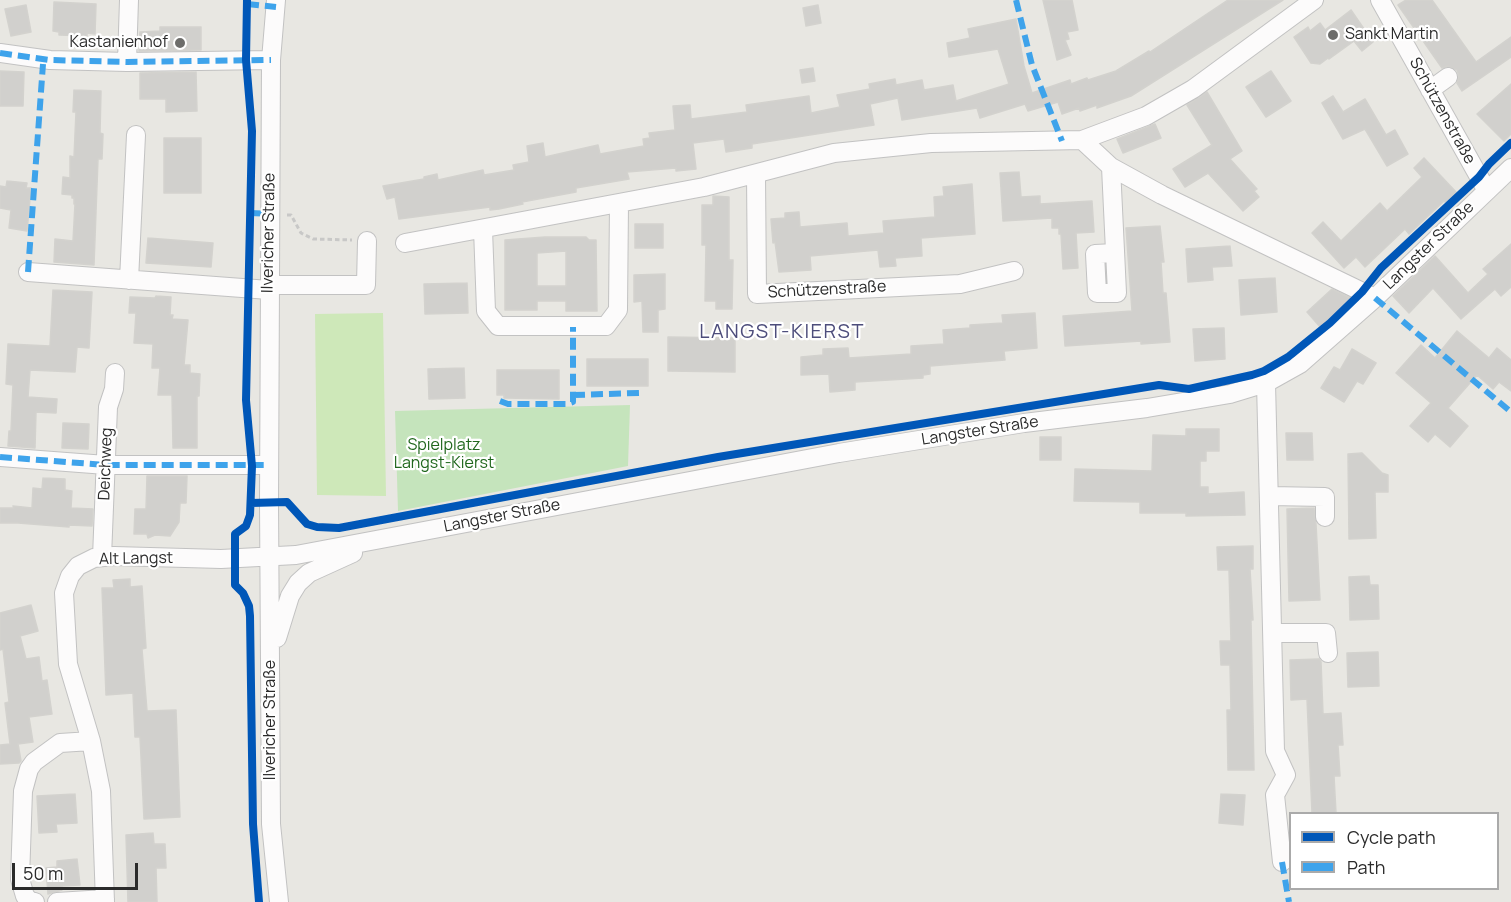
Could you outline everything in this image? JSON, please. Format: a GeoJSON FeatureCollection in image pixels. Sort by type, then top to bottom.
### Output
{"type":"FeatureCollection","features":[{"type":"Feature","properties":{"kind":"street"},"geometry":{"type":"LineString","coordinates":[[128,62],[129,0]]}},
{"type":"Feature","properties":{"kind":"street","name":"Ilvericher Straße"},"geometry":{"type":"LineString","coordinates":[[276,0],[271,60],[269,465],[271,824],[279,902]]}},
{"type":"Feature","properties":{"kind":"street"},"geometry":{"type":"LineString","coordinates":[[405,243],[620,204],[756,175],[834,153],[931,143],[1082,140],[1146,116],[1193,89],[1314,0]]}},
{"type":"Feature","properties":{"kind":"street","name":"Schützenstraße"},"geometry":{"type":"LineString","coordinates":[[1380,0],[1486,191]]}},
{"type":"Feature","properties":{"kind":"street"},"geometry":{"type":"LineString","coordinates":[[0,53],[50,60],[128,62],[271,60]]}},
{"type":"Feature","properties":{"kind":"street"},"geometry":{"type":"LineString","coordinates":[[1430,90],[1448,77]]}},
{"type":"Feature","properties":{"kind":"street"},"geometry":{"type":"LineString","coordinates":[[129,280],[136,135]]}},
{"type":"Feature","properties":{"kind":"street"},"geometry":{"type":"LineString","coordinates":[[1082,140],[1111,167],[1162,195],[1374,298]]}},
{"type":"Feature","properties":{"kind":"street"},"geometry":{"type":"LineString","coordinates":[[1111,167],[1115,253]]}},
{"type":"Feature","properties":{"kind":"street","name":"Langster Straße"},"geometry":{"type":"LineString","coordinates":[[270,557],[296,555],[374,541],[595,497],[839,453],[1024,423],[1147,408],[1230,394],[1266,382],[1299,364],[1374,298],[1511,168]]}},
{"type":"Feature","properties":{"kind":"street","name":"Schützenstraße"},"geometry":{"type":"LineString","coordinates":[[756,175],[757,294],[960,284],[1014,270]]}},
{"type":"Feature","properties":{"kind":"street"},"geometry":{"type":"LineString","coordinates":[[483,229],[486,311],[498,326],[606,326],[618,310],[620,204]]}},
{"type":"Feature","properties":{"kind":"street"},"geometry":{"type":"LineString","coordinates":[[28,272],[269,288],[366,285],[367,241]]}},
{"type":"Feature","properties":{"kind":"street","name":"Deichweg"},"geometry":{"type":"LineString","coordinates":[[102,557],[108,407],[114,389],[115,373]]}},
{"type":"Feature","properties":{"kind":"street"},"geometry":{"type":"LineString","coordinates":[[1266,382],[1275,751],[1286,775],[1275,795],[1282,862]]}},
{"type":"Feature","properties":{"kind":"street"},"geometry":{"type":"LineString","coordinates":[[0,456],[106,465],[269,465]]}},
{"type":"Feature","properties":{"kind":"street"},"geometry":{"type":"LineString","coordinates":[[1270,496],[1325,497],[1325,517]]}},
{"type":"Feature","properties":{"kind":"street","name":"Langster Straße"},"geometry":{"type":"LineString","coordinates":[[271,663],[281,622],[290,596],[298,583],[309,573],[374,541]]}},
{"type":"Feature","properties":{"kind":"street","name":"Alt Langst"},"geometry":{"type":"LineString","coordinates":[[57,902],[105,901],[101,791],[91,741],[69,664],[64,592],[70,576],[78,566],[94,558],[102,557],[228,559],[270,557]]}},
{"type":"Feature","properties":{"kind":"street"},"geometry":{"type":"LineString","coordinates":[[1273,633],[1326,633],[1328,653]]}},
{"type":"Feature","properties":{"kind":"street"},"geometry":{"type":"LineString","coordinates":[[36,902],[30,901],[25,896],[20,879],[23,791],[29,769],[34,762],[60,743],[91,741]]}},
{"type":"Feature","properties":{"kind":"path"},"geometry":{"type":"LineString","coordinates":[[270,214],[291,215],[301,233],[313,239],[367,241]]}},
{"type":"Feature","properties":{"kind":"green space"},"geometry":{"type":"Polygon","coordinates":[[[383,313],[386,496],[317,495],[315,314],[383,313]]]}},
{"type":"Feature","properties":{"kind":"green space","name":"Spielplatz Langst-Kierst"},"geometry":{"type":"Polygon","coordinates":[[[630,405],[628,466],[398,511],[395,411],[630,405]]]}},
{"type":"Feature","properties":{"kind":"building"},"geometry":{"type":"Polygon","coordinates":[[[1043,0],[1072,0],[1078,30],[1067,32],[1069,39],[1065,40],[1071,55],[1057,60],[1043,0]]]}},
{"type":"Feature","properties":{"kind":"building"},"geometry":{"type":"Polygon","coordinates":[[[1228,0],[1283,0],[1131,96],[1097,108],[1097,105],[1080,111],[1079,108],[1062,114],[1058,102],[1028,111],[1025,104],[980,118],[977,108],[902,120],[898,98],[870,104],[874,125],[752,144],[752,148],[726,152],[724,139],[693,143],[696,169],[676,171],[676,168],[627,172],[629,179],[576,188],[576,192],[490,210],[490,207],[399,219],[395,197],[387,199],[383,186],[424,179],[424,177],[437,174],[438,180],[483,170],[484,175],[514,170],[513,165],[529,162],[527,146],[543,143],[545,157],[598,145],[600,154],[644,146],[643,139],[650,138],[649,133],[675,130],[673,106],[690,105],[691,119],[747,112],[746,105],[809,96],[811,113],[840,107],[837,95],[870,89],[869,84],[895,79],[896,85],[922,80],[924,90],[953,85],[956,101],[1009,84],[998,49],[949,57],[947,43],[970,38],[968,29],[1016,19],[1024,66],[1032,93],[1070,80],[1071,84],[1116,71],[1150,52],[1228,0]]]}},
{"type":"Feature","properties":{"kind":"building"},"geometry":{"type":"Polygon","coordinates":[[[1406,0],[1432,0],[1476,62],[1511,37],[1511,57],[1462,91],[1457,83],[1459,76],[1457,70],[1447,66],[1442,68],[1398,5],[1406,0]]]}},
{"type":"Feature","properties":{"kind":"building"},"geometry":{"type":"Polygon","coordinates":[[[54,2],[96,4],[95,34],[59,35],[59,32],[53,31],[54,2]]]}},
{"type":"Feature","properties":{"kind":"building"},"geometry":{"type":"Polygon","coordinates":[[[26,5],[31,32],[11,36],[5,9],[26,5]]]}},
{"type":"Feature","properties":{"kind":"building"},"geometry":{"type":"Polygon","coordinates":[[[818,5],[821,23],[806,26],[803,8],[818,5]]]}},
{"type":"Feature","properties":{"kind":"building","name":"Sankt Martin"},"geometry":{"type":"Polygon","coordinates":[[[1351,10],[1373,42],[1362,51],[1354,41],[1320,64],[1311,63],[1294,37],[1308,27],[1310,31],[1320,23],[1325,30],[1351,10]]]}},
{"type":"Feature","properties":{"kind":"building","name":"Kastanienhof"},"geometry":{"type":"Polygon","coordinates":[[[160,27],[201,27],[201,50],[139,51],[140,32],[160,31],[160,27]]]}},
{"type":"Feature","properties":{"kind":"building"},"geometry":{"type":"Polygon","coordinates":[[[813,68],[815,81],[802,83],[800,70],[813,68]]]}},
{"type":"Feature","properties":{"kind":"building"},"geometry":{"type":"Polygon","coordinates":[[[0,71],[24,72],[23,106],[0,106],[0,71]]]}},
{"type":"Feature","properties":{"kind":"building"},"geometry":{"type":"Polygon","coordinates":[[[1271,71],[1291,101],[1266,117],[1246,87],[1271,71]]]}},
{"type":"Feature","properties":{"kind":"building"},"geometry":{"type":"Polygon","coordinates":[[[196,72],[197,111],[166,112],[166,99],[140,99],[140,73],[196,72]]]}},
{"type":"Feature","properties":{"kind":"building"},"geometry":{"type":"Polygon","coordinates":[[[1511,84],[1511,134],[1504,141],[1477,114],[1511,84]]]}},
{"type":"Feature","properties":{"kind":"building"},"geometry":{"type":"Polygon","coordinates":[[[74,90],[101,91],[102,159],[98,159],[94,265],[54,262],[55,239],[73,241],[74,198],[72,195],[62,194],[63,177],[70,178],[70,156],[74,157],[76,112],[73,112],[74,90]]]}},
{"type":"Feature","properties":{"kind":"building"},"geometry":{"type":"Polygon","coordinates":[[[1207,92],[1242,151],[1230,159],[1257,189],[1254,191],[1259,197],[1243,211],[1208,173],[1185,187],[1173,169],[1212,145],[1187,105],[1207,92]]]}},
{"type":"Feature","properties":{"kind":"building"},"geometry":{"type":"Polygon","coordinates":[[[1333,96],[1343,112],[1365,99],[1386,135],[1395,130],[1408,154],[1387,166],[1365,129],[1343,139],[1322,103],[1333,96]]]}},
{"type":"Feature","properties":{"kind":"building"},"geometry":{"type":"Polygon","coordinates":[[[1155,124],[1161,138],[1123,153],[1117,139],[1155,124]]]}},
{"type":"Feature","properties":{"kind":"building"},"geometry":{"type":"Polygon","coordinates":[[[164,138],[201,138],[201,193],[164,193],[164,138]]]}},
{"type":"Feature","properties":{"kind":"building"},"geometry":{"type":"Polygon","coordinates":[[[1424,158],[1457,193],[1446,203],[1444,201],[1409,234],[1405,229],[1365,267],[1356,257],[1344,268],[1312,233],[1323,222],[1341,241],[1380,203],[1387,211],[1422,177],[1414,168],[1424,158]]]}},
{"type":"Feature","properties":{"kind":"building"},"geometry":{"type":"Polygon","coordinates":[[[1019,172],[1021,197],[1040,196],[1040,204],[1092,201],[1094,232],[1076,233],[1078,268],[1063,269],[1061,234],[1059,234],[1059,228],[1052,228],[1052,218],[1003,221],[1000,173],[1019,172]]]}},
{"type":"Feature","properties":{"kind":"building"},"geometry":{"type":"Polygon","coordinates":[[[7,181],[27,183],[26,188],[31,188],[27,231],[9,228],[11,210],[0,208],[0,186],[6,187],[7,181]]]}},
{"type":"Feature","properties":{"kind":"building"},"geometry":{"type":"Polygon","coordinates":[[[972,184],[975,234],[921,238],[922,256],[895,258],[896,266],[880,267],[878,250],[810,256],[811,270],[779,272],[771,219],[785,218],[785,213],[799,212],[800,227],[847,223],[848,236],[884,233],[883,221],[935,217],[934,197],[944,196],[943,187],[972,184]]]}},
{"type":"Feature","properties":{"kind":"building"},"geometry":{"type":"Polygon","coordinates":[[[713,196],[729,197],[729,260],[733,260],[732,309],[716,309],[716,301],[705,301],[706,245],[702,245],[702,205],[713,205],[713,196]]]}},
{"type":"Feature","properties":{"kind":"building"},"geometry":{"type":"Polygon","coordinates":[[[635,224],[663,224],[663,248],[635,248],[635,224]]]}},
{"type":"Feature","properties":{"kind":"building"},"geometry":{"type":"Polygon","coordinates":[[[1160,226],[1164,262],[1161,262],[1163,293],[1166,293],[1170,342],[1141,344],[1141,341],[1065,346],[1063,316],[1132,311],[1126,228],[1160,226]]]}},
{"type":"Feature","properties":{"kind":"building"},"geometry":{"type":"Polygon","coordinates":[[[586,237],[589,240],[596,240],[597,311],[566,311],[566,301],[537,301],[537,310],[505,310],[505,240],[586,237]],[[566,251],[537,253],[537,286],[566,286],[566,251]]]}},
{"type":"Feature","properties":{"kind":"building"},"geometry":{"type":"Polygon","coordinates":[[[148,238],[213,243],[211,267],[146,263],[148,238]]]}},
{"type":"Feature","properties":{"kind":"building"},"geometry":{"type":"Polygon","coordinates":[[[1511,244],[1511,287],[1501,296],[1495,289],[1461,319],[1433,288],[1409,313],[1393,296],[1435,256],[1468,293],[1488,274],[1483,269],[1511,244]]]}},
{"type":"Feature","properties":{"kind":"building"},"geometry":{"type":"Polygon","coordinates":[[[1230,246],[1232,266],[1212,267],[1213,280],[1188,282],[1186,249],[1230,246]]]}},
{"type":"Feature","properties":{"kind":"building"},"geometry":{"type":"Polygon","coordinates":[[[665,274],[665,309],[658,310],[658,332],[643,332],[642,301],[634,302],[634,275],[665,274]]]}},
{"type":"Feature","properties":{"kind":"building"},"geometry":{"type":"Polygon","coordinates":[[[1275,278],[1277,312],[1241,315],[1239,280],[1275,278]]]}},
{"type":"Feature","properties":{"kind":"building"},"geometry":{"type":"Polygon","coordinates":[[[467,283],[468,313],[425,314],[424,284],[467,283]]]}},
{"type":"Feature","properties":{"kind":"building"},"geometry":{"type":"Polygon","coordinates":[[[1332,289],[1352,299],[1321,328],[1307,312],[1332,289]]]}},
{"type":"Feature","properties":{"kind":"building"},"geometry":{"type":"Polygon","coordinates":[[[53,290],[92,292],[89,348],[77,347],[75,372],[30,370],[28,397],[57,399],[56,413],[36,412],[35,448],[8,446],[13,385],[6,384],[8,344],[50,346],[53,290]]]}},
{"type":"Feature","properties":{"kind":"building"},"geometry":{"type":"Polygon","coordinates":[[[156,296],[171,297],[170,315],[173,315],[172,319],[188,320],[184,365],[190,365],[190,373],[200,374],[199,396],[197,396],[197,448],[173,448],[172,395],[158,395],[160,368],[152,368],[153,344],[134,343],[136,313],[129,313],[130,297],[155,298],[156,296]]]}},
{"type":"Feature","properties":{"kind":"building"},"geometry":{"type":"Polygon","coordinates":[[[1035,313],[1037,348],[1004,351],[1005,360],[930,366],[930,374],[923,375],[923,378],[855,382],[855,390],[830,392],[829,374],[801,375],[801,357],[823,355],[823,349],[848,348],[849,358],[911,354],[911,346],[944,344],[943,330],[970,328],[970,325],[1003,323],[1002,315],[1035,313]]]}},
{"type":"Feature","properties":{"kind":"building"},"geometry":{"type":"Polygon","coordinates":[[[1224,328],[1225,359],[1195,361],[1193,329],[1224,328]]]}},
{"type":"Feature","properties":{"kind":"building"},"geometry":{"type":"Polygon","coordinates":[[[1457,331],[1489,358],[1497,348],[1511,360],[1511,391],[1499,382],[1493,389],[1477,375],[1448,408],[1468,426],[1450,447],[1435,434],[1428,442],[1410,426],[1431,403],[1396,373],[1421,345],[1435,358],[1457,331]]]}},
{"type":"Feature","properties":{"kind":"building"},"geometry":{"type":"Polygon","coordinates":[[[668,337],[735,338],[735,372],[668,371],[668,337]]]}},
{"type":"Feature","properties":{"kind":"building"},"geometry":{"type":"Polygon","coordinates":[[[1352,349],[1376,363],[1363,384],[1357,381],[1344,402],[1321,388],[1334,367],[1340,370],[1352,349]]]}},
{"type":"Feature","properties":{"kind":"building"},"geometry":{"type":"Polygon","coordinates":[[[587,359],[648,359],[648,386],[587,386],[587,359]]]}},
{"type":"Feature","properties":{"kind":"building"},"geometry":{"type":"Polygon","coordinates":[[[464,368],[465,398],[429,399],[428,369],[464,368]]]}},
{"type":"Feature","properties":{"kind":"building"},"geometry":{"type":"Polygon","coordinates":[[[497,370],[559,370],[559,399],[504,398],[504,395],[497,395],[497,370]]]}},
{"type":"Feature","properties":{"kind":"building"},"geometry":{"type":"Polygon","coordinates":[[[63,423],[89,424],[88,449],[62,448],[63,423]]]}},
{"type":"Feature","properties":{"kind":"building"},"geometry":{"type":"Polygon","coordinates":[[[1186,429],[1219,429],[1219,451],[1206,451],[1206,461],[1200,461],[1200,487],[1208,487],[1208,494],[1244,492],[1245,515],[1186,516],[1186,513],[1140,513],[1140,502],[1074,501],[1075,469],[1152,471],[1153,435],[1186,436],[1186,429]]]}},
{"type":"Feature","properties":{"kind":"building"},"geometry":{"type":"Polygon","coordinates":[[[1286,433],[1312,433],[1313,460],[1287,460],[1286,433]]]}},
{"type":"Feature","properties":{"kind":"building"},"geometry":{"type":"Polygon","coordinates":[[[1040,437],[1061,437],[1061,460],[1040,460],[1040,437]]]}},
{"type":"Feature","properties":{"kind":"building"},"geometry":{"type":"Polygon","coordinates":[[[1362,453],[1382,473],[1388,475],[1388,492],[1375,492],[1376,538],[1349,539],[1348,454],[1362,453]]]}},
{"type":"Feature","properties":{"kind":"building"},"geometry":{"type":"Polygon","coordinates":[[[147,476],[187,476],[186,503],[180,503],[179,522],[170,536],[155,535],[148,538],[147,534],[134,534],[135,509],[146,509],[147,476]]]}},
{"type":"Feature","properties":{"kind":"building"},"geometry":{"type":"Polygon","coordinates":[[[43,478],[65,479],[65,490],[72,491],[71,508],[93,509],[92,526],[0,523],[0,508],[14,508],[13,506],[32,508],[33,488],[42,489],[43,478]]]}},
{"type":"Feature","properties":{"kind":"building"},"geometry":{"type":"Polygon","coordinates":[[[1314,508],[1320,600],[1289,601],[1287,509],[1314,508]]]}},
{"type":"Feature","properties":{"kind":"building"},"geometry":{"type":"Polygon","coordinates":[[[1253,546],[1253,569],[1250,569],[1253,620],[1251,620],[1254,770],[1228,770],[1227,710],[1231,710],[1230,665],[1221,665],[1220,641],[1231,641],[1229,570],[1218,570],[1217,547],[1253,546]]]}},
{"type":"Feature","properties":{"kind":"building"},"geometry":{"type":"Polygon","coordinates":[[[1369,576],[1370,585],[1378,585],[1379,619],[1350,620],[1349,577],[1369,576]]]}},
{"type":"Feature","properties":{"kind":"building"},"geometry":{"type":"Polygon","coordinates":[[[130,579],[130,587],[142,586],[146,648],[142,649],[147,711],[176,710],[180,817],[144,819],[140,737],[135,737],[133,693],[106,695],[102,588],[114,588],[113,580],[130,579]]]}},
{"type":"Feature","properties":{"kind":"building"},"geometry":{"type":"Polygon","coordinates":[[[31,605],[38,631],[20,636],[26,659],[39,657],[42,681],[47,680],[52,714],[29,717],[33,742],[18,744],[21,761],[19,763],[0,764],[0,745],[10,744],[5,703],[9,702],[3,649],[0,650],[0,613],[31,605]]]}},
{"type":"Feature","properties":{"kind":"building"},"geometry":{"type":"Polygon","coordinates":[[[1378,652],[1379,686],[1348,687],[1347,653],[1378,652]]]}},
{"type":"Feature","properties":{"kind":"building"},"geometry":{"type":"Polygon","coordinates":[[[1319,659],[1323,714],[1341,713],[1343,745],[1338,745],[1340,776],[1334,776],[1336,812],[1312,812],[1307,699],[1291,700],[1290,660],[1319,659]]]}},
{"type":"Feature","properties":{"kind":"building"},"geometry":{"type":"Polygon","coordinates":[[[75,794],[77,823],[56,824],[57,832],[39,833],[37,796],[75,794]]]}},
{"type":"Feature","properties":{"kind":"building"},"geometry":{"type":"Polygon","coordinates":[[[1221,794],[1245,795],[1243,825],[1219,823],[1221,794]]]}},
{"type":"Feature","properties":{"kind":"building"},"geometry":{"type":"Polygon","coordinates":[[[153,833],[154,844],[165,844],[166,868],[156,868],[157,902],[128,902],[126,835],[153,833]]]}},
{"type":"Feature","properties":{"kind":"building"},"geometry":{"type":"Polygon","coordinates":[[[77,859],[80,885],[62,886],[62,890],[48,894],[46,868],[57,867],[57,861],[77,859]]]}},
{"type":"Feature","properties":{"kind":"marked path"},"geometry":{"type":"LineString","coordinates":[[1016,0],[1032,65],[1062,141]]}},
{"type":"Feature","properties":{"kind":"marked path"},"geometry":{"type":"LineString","coordinates":[[247,4],[276,7]]}},
{"type":"Feature","properties":{"kind":"marked path"},"geometry":{"type":"LineString","coordinates":[[0,53],[50,60],[127,62],[271,60]]}},
{"type":"Feature","properties":{"kind":"marked path"},"geometry":{"type":"LineString","coordinates":[[28,272],[43,64]]}},
{"type":"Feature","properties":{"kind":"marked path"},"geometry":{"type":"LineString","coordinates":[[250,213],[270,214]]}},
{"type":"Feature","properties":{"kind":"marked path"},"geometry":{"type":"LineString","coordinates":[[1375,298],[1511,412]]}},
{"type":"Feature","properties":{"kind":"marked path"},"geometry":{"type":"LineString","coordinates":[[500,401],[508,404],[567,404],[573,402],[573,327]]}},
{"type":"Feature","properties":{"kind":"marked path"},"geometry":{"type":"LineString","coordinates":[[573,395],[639,393]]}},
{"type":"Feature","properties":{"kind":"marked path"},"geometry":{"type":"LineString","coordinates":[[0,457],[106,465],[269,465]]}},
{"type":"Feature","properties":{"kind":"marked path"},"geometry":{"type":"LineString","coordinates":[[1282,862],[1289,902]]}},
{"type":"Feature","properties":{"kind":"cycle path"},"geometry":{"type":"LineString","coordinates":[[247,0],[246,60],[252,131],[246,400],[252,466],[250,515],[246,526],[235,534],[235,585],[243,593],[249,606],[250,616],[253,824],[259,902]]}},
{"type":"Feature","properties":{"kind":"cycle path"},"geometry":{"type":"LineString","coordinates":[[251,503],[287,502],[307,524],[339,528],[718,457],[1159,385],[1189,389],[1252,375],[1288,357],[1330,323],[1362,292],[1381,268],[1479,177],[1511,143]]}},
{"type":"Feature","properties":{"kind":"place","name":"Sankt Martin"},"geometry":{"type":"Point","coordinates":[1333,35]}},
{"type":"Feature","properties":{"kind":"place","name":"Kastanienhof"},"geometry":{"type":"Point","coordinates":[180,43]}},
{"type":"Feature","properties":{"kind":"district","name":"LANGST-KIERST"},"geometry":{"type":"Point","coordinates":[782,332]}}]}
